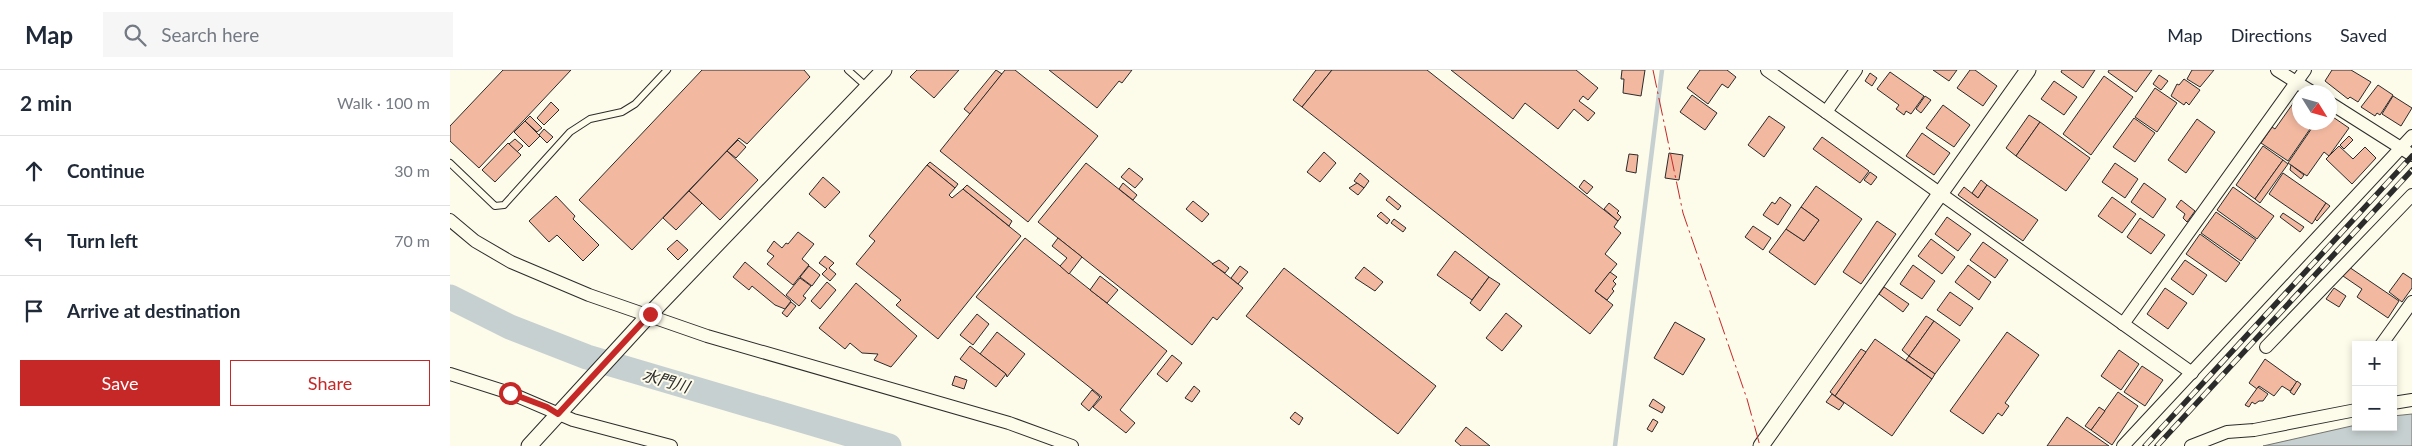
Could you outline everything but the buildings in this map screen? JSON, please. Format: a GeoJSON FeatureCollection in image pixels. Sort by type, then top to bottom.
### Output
{"type":"FeatureCollection","features":[{"type":"Feature","properties":{"kind":"street"},"geometry":{"type":"LineString","coordinates":[[529,446],[646,319],[884,70]]}},
{"type":"Feature","properties":{"kind":"street"},"geometry":{"type":"LineString","coordinates":[[1767,70],[2192,373]]}},
{"type":"Feature","properties":{"kind":"street"},"geometry":{"type":"LineString","coordinates":[[1826,112],[1856,70]]}},
{"type":"Feature","properties":{"kind":"street"},"geometry":{"type":"LineString","coordinates":[[1761,446],[2028,70]]}},
{"type":"Feature","properties":{"kind":"street"},"geometry":{"type":"LineString","coordinates":[[2276,70],[2300,85]]}},
{"type":"Feature","properties":{"kind":"street"},"geometry":{"type":"LineString","coordinates":[[2123,324],[2305,70]]}},
{"type":"Feature","properties":{"kind":"street"},"geometry":{"type":"LineString","coordinates":[[2337,108],[2407,152]]}},
{"type":"Feature","properties":{"kind":"street"},"geometry":{"type":"LineString","coordinates":[[2123,446],[2407,152],[2412,136]]}},
{"type":"Feature","properties":{"kind":"street"},"geometry":{"type":"LineString","coordinates":[[2266,347],[2412,195]]}},
{"type":"Feature","properties":{"kind":"street"},"geometry":{"type":"LineString","coordinates":[[450,220],[475,241],[511,262],[646,319],[1009,423],[1072,446]]}},
{"type":"Feature","properties":{"kind":"street"},"geometry":{"type":"LineString","coordinates":[[2384,341],[2412,302]]}},
{"type":"Feature","properties":{"kind":"street"},"geometry":{"type":"LineString","coordinates":[[450,374],[671,446]]}},
{"type":"Feature","properties":{"kind":"street"},"geometry":{"type":"LineString","coordinates":[[2397,402],[2412,400]]}},
{"type":"Feature","properties":{"kind":"street"},"geometry":{"type":"LineString","coordinates":[[2191,446],[2227,432],[2254,430],[2352,411]]}},
{"type":"Feature","properties":{"kind":"lane"},"geometry":{"type":"LineString","coordinates":[[450,163],[495,206],[504,205],[570,132],[590,119],[622,112],[635,104],[667,70]]}},
{"type":"Feature","properties":{"kind":"lane"},"geometry":{"type":"LineString","coordinates":[[848,70],[867,87]]}},
{"type":"Feature","properties":{"kind":"shaded area"},"geometry":{"type":"Polygon","coordinates":[[[2412,414],[2412,446],[2263,446],[2352,426],[2352,431],[2397,431],[2397,416],[2412,414]]]}},
{"type":"Feature","properties":{"kind":"waterway"},"geometry":{"type":"LineString","coordinates":[[1615,446],[1662,70]]}},
{"type":"Feature","properties":{"kind":"waterway","name":"水門川"},"geometry":{"type":"LineString","coordinates":[[450,297],[510,327],[587,357],[889,446]]}},
{"type":"Feature","properties":{"kind":"railway"},"geometry":{"type":"LineString","coordinates":[[2145,446],[2412,156]]}},
{"type":"Feature","properties":{"kind":"railway"},"geometry":{"type":"LineString","coordinates":[[2157,446],[2412,170]]}},
{"type":"Feature","properties":{"kind":"power"},"geometry":{"type":"LineString","coordinates":[[1653,70],[1683,213],[1747,399],[1760,446]]}},
{"type":"Feature","properties":{"kind":"route"},"geometry":{"type":"LineString","coordinates":[[510,393],[547,407],[558,414],[650,314]]}}]}
